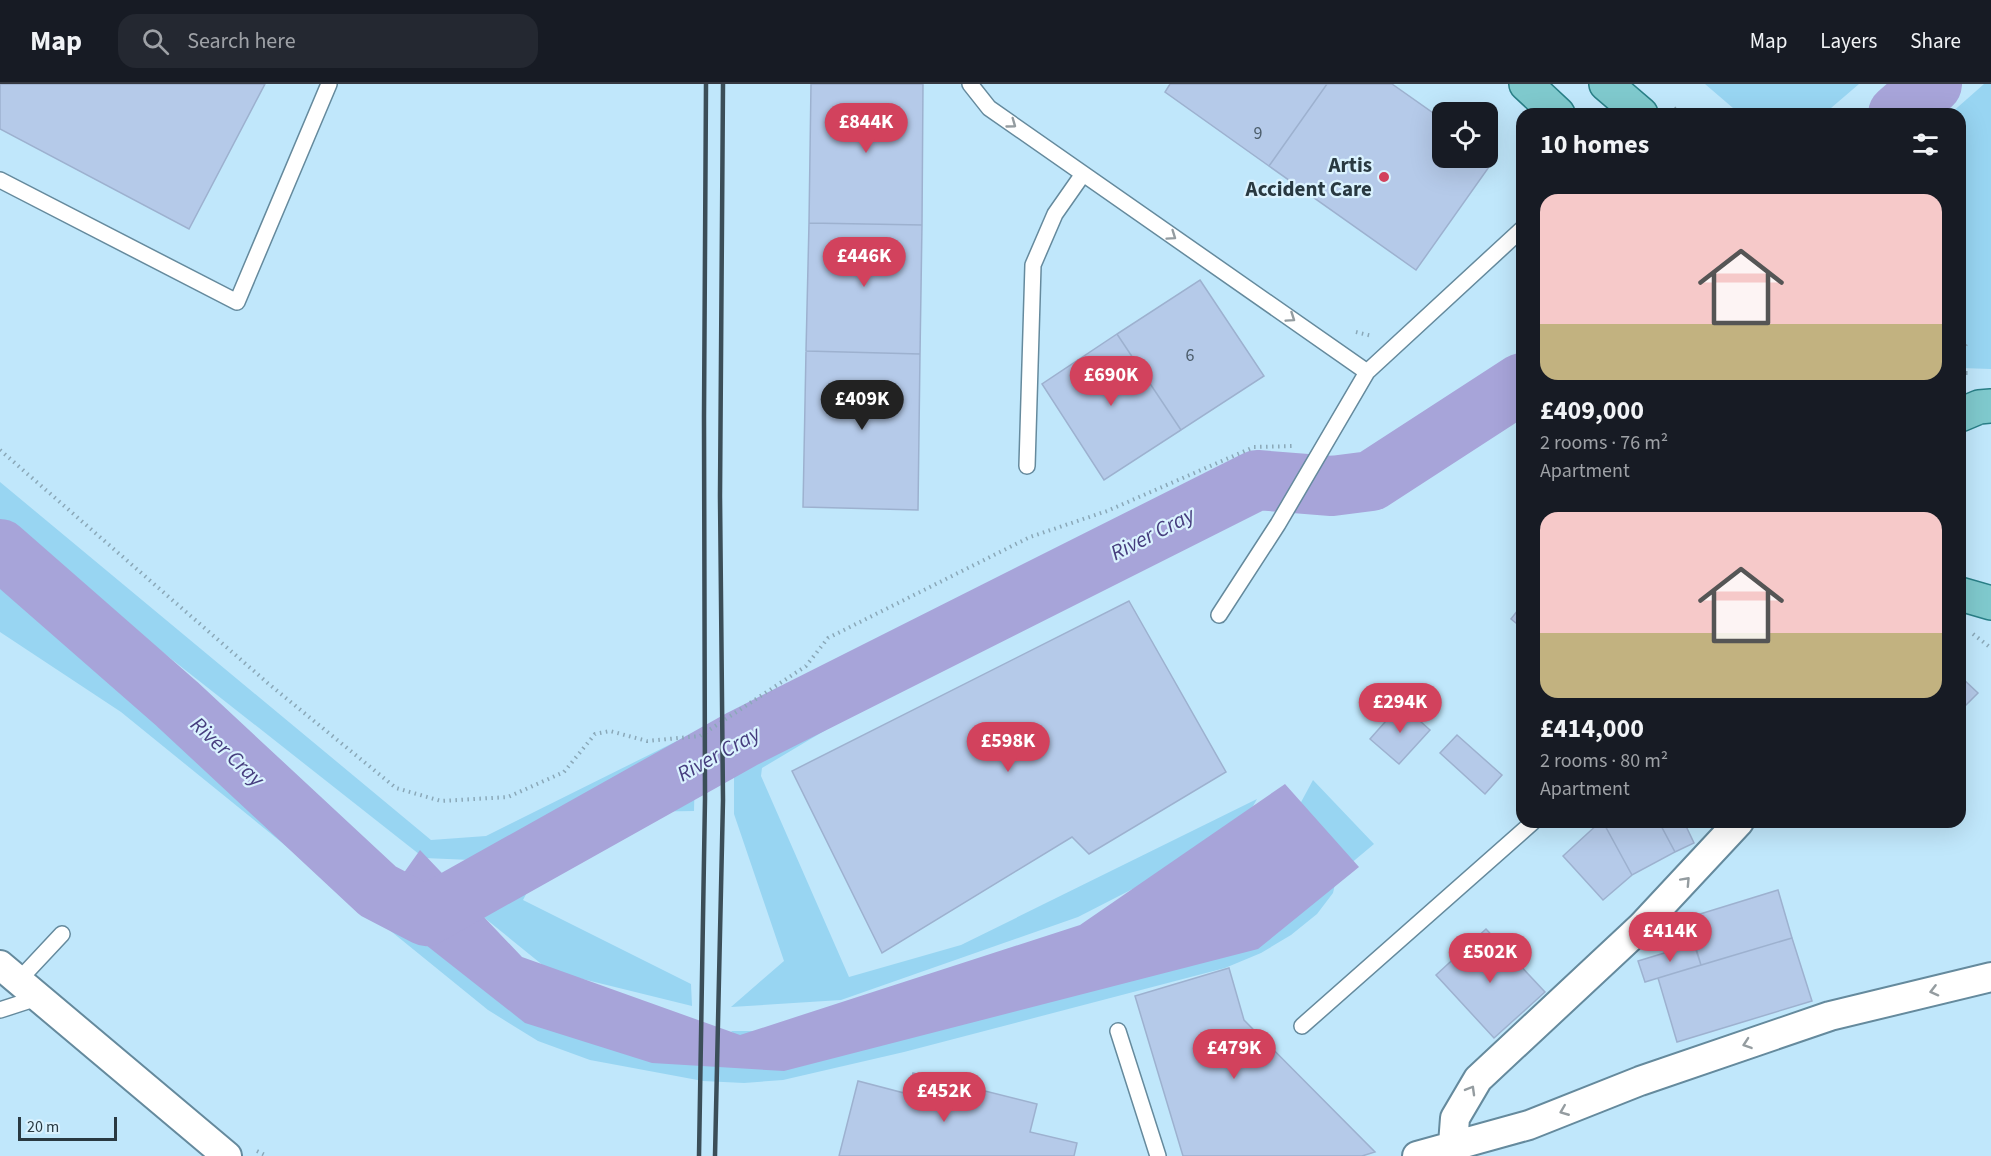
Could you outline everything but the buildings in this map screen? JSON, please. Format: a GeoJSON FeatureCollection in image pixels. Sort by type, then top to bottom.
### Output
{"type":"FeatureCollection","features":[{"type":"Feature","properties":{"kind":"main road"},"geometry":{"type":"LineString","coordinates":[[1526,84],[1552,108]]}},
{"type":"Feature","properties":{"kind":"main road"},"geometry":{"type":"LineString","coordinates":[[1606,84],[1634,108]]}},
{"type":"Feature","properties":{"kind":"main road"},"geometry":{"type":"LineString","coordinates":[[1966,412],[1979,407],[1991,406]]}},
{"type":"Feature","properties":{"kind":"main road"},"geometry":{"type":"LineString","coordinates":[[1966,596],[1991,603]]}},
{"type":"Feature","properties":{"kind":"street"},"geometry":{"type":"LineString","coordinates":[[1453,1144],[1455,1118],[1478,1079],[1642,926],[1733,828]]}},
{"type":"Feature","properties":{"kind":"street"},"geometry":{"type":"LineString","coordinates":[[1417,1156],[1453,1144],[1529,1125],[1640,1080],[1830,1016],[1991,977]]}},
{"type":"Feature","properties":{"kind":"street"},"geometry":{"type":"LineString","coordinates":[[18,981],[227,1156]]}},
{"type":"Feature","properties":{"kind":"lane"},"geometry":{"type":"LineString","coordinates":[[0,180],[237,302],[329,84]]}},
{"type":"Feature","properties":{"kind":"lane"},"geometry":{"type":"LineString","coordinates":[[970,84],[989,108],[1367,372]]}},
{"type":"Feature","properties":{"kind":"lane"},"geometry":{"type":"LineString","coordinates":[[1028,465],[1033,265],[1055,214],[1083,174]]}},
{"type":"Feature","properties":{"kind":"lane"},"geometry":{"type":"LineString","coordinates":[[1219,615],[1291,501],[1367,372],[1516,235]]}},
{"type":"Feature","properties":{"kind":"lane"},"geometry":{"type":"LineString","coordinates":[[1302,1026],[1526,828]]}},
{"type":"Feature","properties":{"kind":"lane"},"geometry":{"type":"LineString","coordinates":[[0,1011],[18,981],[62,933]]}},
{"type":"Feature","properties":{"kind":"lane"},"geometry":{"type":"LineString","coordinates":[[1118,1031],[1158,1156]]}},
{"type":"Feature","properties":{"kind":"path"},"geometry":{"type":"LineString","coordinates":[[0,450],[270,685],[396,788],[441,801],[508,797],[564,772],[595,734],[610,731],[647,741],[700,736],[806,666],[828,638],[1030,537],[1107,511],[1254,447],[1308,446],[1325,441]]}},
{"type":"Feature","properties":{"kind":"path"},"geometry":{"type":"LineString","coordinates":[[1966,630],[1991,648]]}},
{"type":"Feature","properties":{"kind":"shaded area"},"geometry":{"type":"Polygon","coordinates":[[[1705,84],[1859,84],[1831,108],[1733,108],[1705,84]]]}},
{"type":"Feature","properties":{"kind":"shaded area"},"geometry":{"type":"Polygon","coordinates":[[[1984,84],[1991,84],[1991,369],[1966,368],[1966,108],[1957,108],[1984,84]]]}},
{"type":"Feature","properties":{"kind":"shaded area"},"geometry":{"type":"Polygon","coordinates":[[[0,482],[431,840],[486,836],[695,732],[471,860],[424,858],[0,524],[0,482]]]}},
{"type":"Feature","properties":{"kind":"shaded area"},"geometry":{"type":"Polygon","coordinates":[[[0,588],[71,640],[471,972],[760,1060],[731,1031],[811,1031],[1247,902],[1313,780],[1374,844],[1337,875],[1333,893],[1317,914],[1291,935],[1261,953],[1225,968],[904,1052],[783,1080],[744,1083],[703,1081],[590,1060],[538,1041],[488,1010],[121,712],[0,632],[0,588]]]}},
{"type":"Feature","properties":{"kind":"shaded area"},"geometry":{"type":"Polygon","coordinates":[[[1037,604],[762,768],[761,776],[849,977],[961,945],[1257,799],[1236,836],[1078,917],[841,1000],[731,1007],[784,961],[734,814],[734,752],[1037,604]]]}},
{"type":"Feature","properties":{"kind":"shaded area"},"geometry":{"type":"Polygon","coordinates":[[[695,770],[694,811],[632,812],[544,860],[523,900],[691,984],[692,1006],[550,971],[455,894],[695,770]]]}},
{"type":"Feature","properties":{"kind":"shaded area"},"geometry":{"type":"Polygon","coordinates":[[[1285,784],[1359,867],[1258,949],[784,1071],[652,1063],[525,1023],[379,908],[420,850],[522,957],[740,1035],[1080,925],[1285,784]]]}},
{"type":"Feature","properties":{"kind":"waterway","name":"River Cray"},"geometry":{"type":"LineString","coordinates":[[1905,108],[1932,84]]}},
{"type":"Feature","properties":{"kind":"waterway","name":"River Cray"},"geometry":{"type":"LineString","coordinates":[[0,549],[177,704],[378,891],[426,916],[742,739],[1257,480],[1332,486],[1371,481],[1516,387]]}},
{"type":"Feature","properties":{"kind":"railway"},"geometry":{"type":"LineString","coordinates":[[699,1156],[705,799],[706,84]]}},
{"type":"Feature","properties":{"kind":"railway"},"geometry":{"type":"LineString","coordinates":[[715,1156],[723,800],[720,496],[723,84]]}},
{"type":"Feature","properties":{"kind":"place","name":"Artis Accident Care"},"geometry":{"type":"Point","coordinates":[1384,177]}}]}
